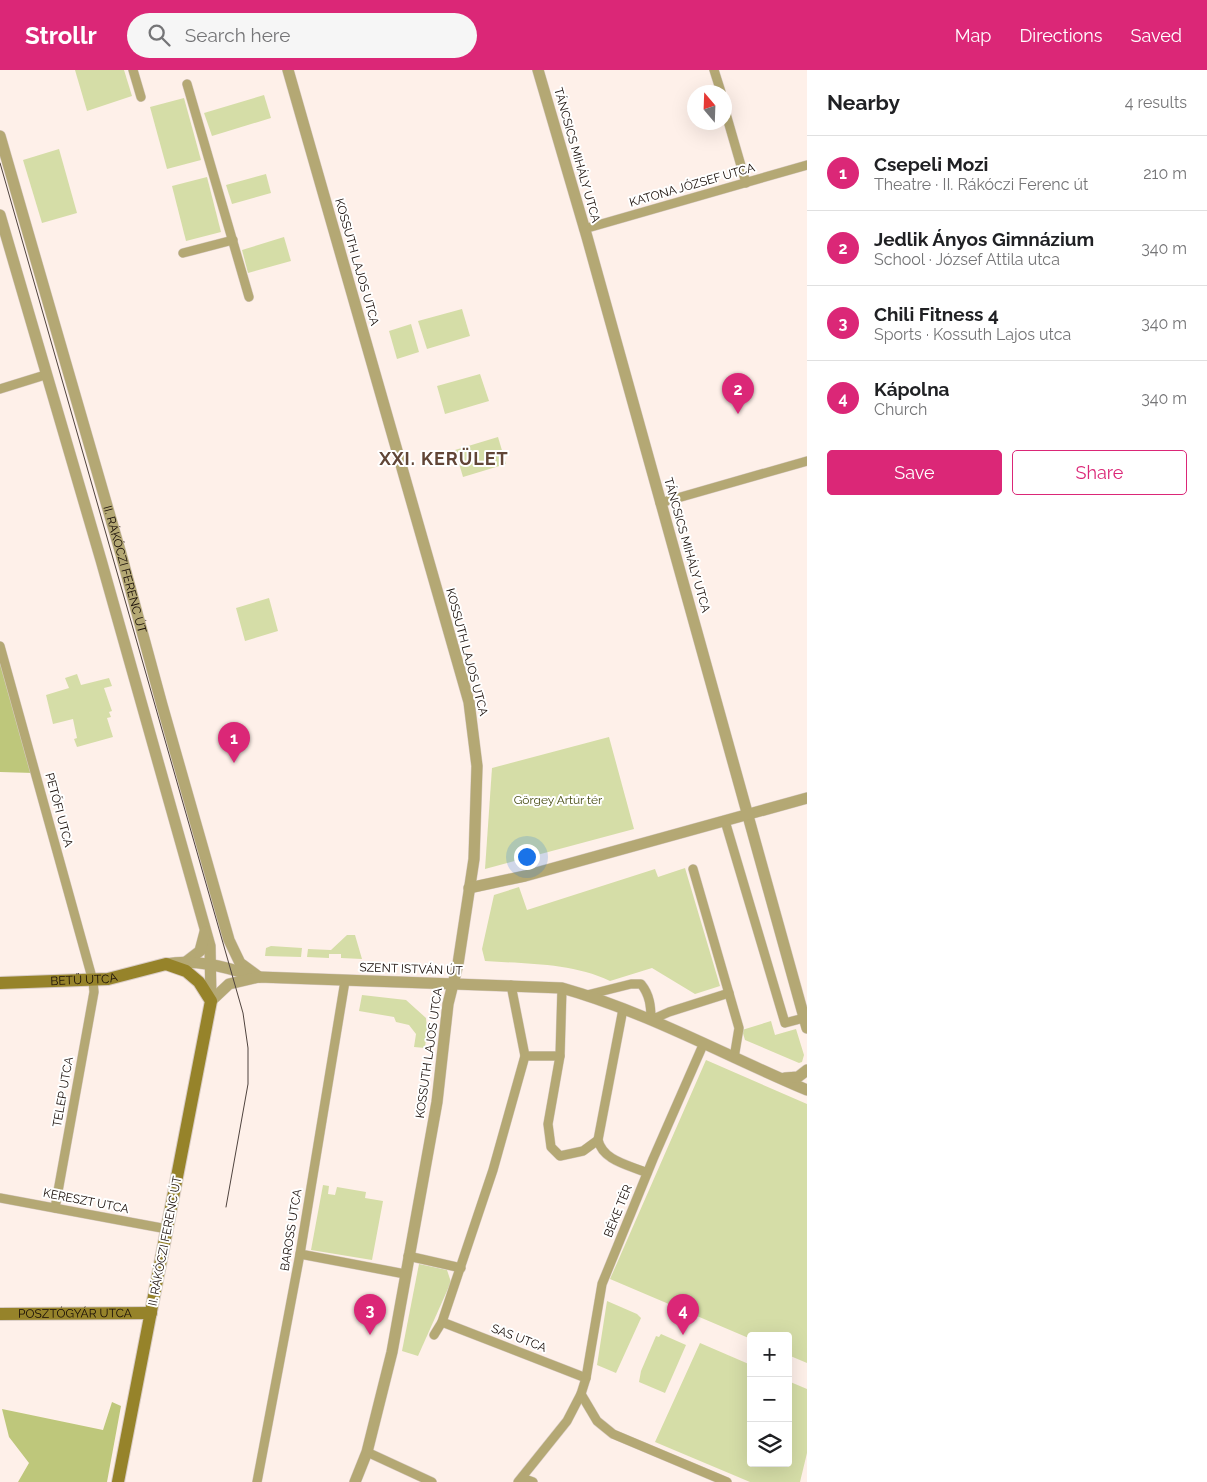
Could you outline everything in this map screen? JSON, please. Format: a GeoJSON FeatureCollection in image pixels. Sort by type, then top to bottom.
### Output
{"type":"FeatureCollection","features":[{"type":"Feature","properties":{"kind":"main road","name":"BETŰ UTCA"},"geometry":{"type":"LineString","coordinates":[[0,983],[93,981],[125,976],[166,964]]}},
{"type":"Feature","properties":{"kind":"main road"},"geometry":{"type":"LineString","coordinates":[[166,964],[186,971],[199,982],[211,1001]]}},
{"type":"Feature","properties":{"kind":"main road","name":"II. RÁKÓCZI FERENC ÚT"},"geometry":{"type":"LineString","coordinates":[[118,1482],[211,1001]]}},
{"type":"Feature","properties":{"kind":"main road","name":"POSZTÓGYÁR UTCA"},"geometry":{"type":"LineString","coordinates":[[0,1314],[151,1313]]}},
{"type":"Feature","properties":{"kind":"street"},"geometry":{"type":"LineString","coordinates":[[133,70],[141,97]]}},
{"type":"Feature","properties":{"kind":"street","name":"KOSSUTH LAJOS UTCA"},"geometry":{"type":"LineString","coordinates":[[288,70],[469,702],[474,729],[477,793],[474,859],[453,985],[448,1004],[437,1102],[392,1352],[367,1452],[355,1482]]}},
{"type":"Feature","properties":{"kind":"street","name":"TÁNCSICS MIHÁLY UTCA"},"geometry":{"type":"LineString","coordinates":[[538,70],[806,1024]]}},
{"type":"Feature","properties":{"kind":"street"},"geometry":{"type":"LineString","coordinates":[[714,70],[719,85]]}},
{"type":"Feature","properties":{"kind":"street"},"geometry":{"type":"LineString","coordinates":[[187,84],[249,297]]}},
{"type":"Feature","properties":{"kind":"street"},"geometry":{"type":"LineString","coordinates":[[731,130],[746,183]]}},
{"type":"Feature","properties":{"kind":"street","name":"II. RÁKÓCZI FERENC ÚT"},"geometry":{"type":"LineString","coordinates":[[0,136],[122,554],[162,705],[232,948],[223,966],[211,1001]]}},
{"type":"Feature","properties":{"kind":"street","name":"KATONA JÓZSEF UTCA"},"geometry":{"type":"LineString","coordinates":[[584,229],[807,165]]}},
{"type":"Feature","properties":{"kind":"street","name":"II. RÁKÓCZI FERENC ÚT"},"geometry":{"type":"LineString","coordinates":[[0,215],[101,560],[210,946],[211,1001]]}},
{"type":"Feature","properties":{"kind":"street"},"geometry":{"type":"LineString","coordinates":[[183,253],[233,240]]}},
{"type":"Feature","properties":{"kind":"street"},"geometry":{"type":"LineString","coordinates":[[0,389],[46,375]]}},
{"type":"Feature","properties":{"kind":"street"},"geometry":{"type":"LineString","coordinates":[[660,503],[807,461]]}},
{"type":"Feature","properties":{"kind":"street","name":"PETŐFI UTCA"},"geometry":{"type":"LineString","coordinates":[[0,646],[93,981]]}},
{"type":"Feature","properties":{"kind":"street"},"geometry":{"type":"LineString","coordinates":[[469,888],[526,876],[807,798]]}},
{"type":"Feature","properties":{"kind":"street"},"geometry":{"type":"LineString","coordinates":[[725,821],[785,1024],[806,1024]]}},
{"type":"Feature","properties":{"kind":"street"},"geometry":{"type":"LineString","coordinates":[[693,869],[739,1028],[734,1058]]}},
{"type":"Feature","properties":{"kind":"street"},"geometry":{"type":"LineString","coordinates":[[188,961],[200,951],[205,930]]}},
{"type":"Feature","properties":{"kind":"street"},"geometry":{"type":"LineString","coordinates":[[232,948],[240,963],[259,978]]}},
{"type":"Feature","properties":{"kind":"street","name":"BETŰ UTCA"},"geometry":{"type":"LineString","coordinates":[[166,964],[188,961],[223,966]]}},
{"type":"Feature","properties":{"kind":"street","name":"SZENT ISTVÁN ÚT"},"geometry":{"type":"LineString","coordinates":[[223,966],[259,978]]}},
{"type":"Feature","properties":{"kind":"street","name":"SZENT ISTVÁN ÚT"},"geometry":{"type":"LineString","coordinates":[[211,1001],[228,984],[259,978],[562,988],[586,995],[651,1020],[703,1045],[807,1090]]}},
{"type":"Feature","properties":{"kind":"street","name":"TELEP UTCA"},"geometry":{"type":"LineString","coordinates":[[55,1208],[94,992],[93,981]]}},
{"type":"Feature","properties":{"kind":"street","name":"BAROSS UTCA"},"geometry":{"type":"LineString","coordinates":[[257,1482],[300,1254],[345,981]]}},
{"type":"Feature","properties":{"kind":"street"},"geometry":{"type":"LineString","coordinates":[[586,995],[631,984],[641,984],[648,997],[651,1020],[669,1012],[729,993]]}},
{"type":"Feature","properties":{"kind":"street"},"geometry":{"type":"LineString","coordinates":[[434,1335],[442,1322],[493,1170],[525,1056],[511,985]]}},
{"type":"Feature","properties":{"kind":"street"},"geometry":{"type":"LineString","coordinates":[[562,988],[560,1056],[548,1124],[552,1150],[560,1156],[583,1150],[598,1140]]}},
{"type":"Feature","properties":{"kind":"street"},"geometry":{"type":"LineString","coordinates":[[623,1009],[598,1140],[601,1150],[610,1158],[647,1173]]}},
{"type":"Feature","properties":{"kind":"street","name":"BÉKE TÉR"},"geometry":{"type":"LineString","coordinates":[[533,1482],[520,1480],[567,1421],[581,1394],[586,1378],[602,1284],[647,1173],[703,1045]]}},
{"type":"Feature","properties":{"kind":"street"},"geometry":{"type":"LineString","coordinates":[[525,1056],[560,1056]]}},
{"type":"Feature","properties":{"kind":"street"},"geometry":{"type":"LineString","coordinates":[[779,1078],[798,1077],[807,1070]]}},
{"type":"Feature","properties":{"kind":"street","name":"KERESZT UTCA"},"geometry":{"type":"LineString","coordinates":[[0,1198],[167,1229]]}},
{"type":"Feature","properties":{"kind":"street"},"geometry":{"type":"LineString","coordinates":[[300,1254],[405,1274]]}},
{"type":"Feature","properties":{"kind":"street"},"geometry":{"type":"LineString","coordinates":[[408,1256],[461,1268]]}},
{"type":"Feature","properties":{"kind":"street","name":"SAS UTCA"},"geometry":{"type":"LineString","coordinates":[[442,1322],[586,1378]]}},
{"type":"Feature","properties":{"kind":"street"},"geometry":{"type":"LineString","coordinates":[[581,1394],[597,1421],[613,1434],[728,1482]]}},
{"type":"Feature","properties":{"kind":"street"},"geometry":{"type":"LineString","coordinates":[[367,1452],[432,1482]]}},
{"type":"Feature","properties":{"kind":"green space"},"geometry":{"type":"Polygon","coordinates":[[[75,70],[124,70],[132,96],[87,111],[75,70]]]}},
{"type":"Feature","properties":{"kind":"green space"},"geometry":{"type":"Polygon","coordinates":[[[264,95],[271,118],[212,136],[204,113],[264,95]]]}},
{"type":"Feature","properties":{"kind":"green space"},"geometry":{"type":"Polygon","coordinates":[[[184,98],[201,160],[167,169],[150,107],[184,98]]]}},
{"type":"Feature","properties":{"kind":"green space"},"geometry":{"type":"Polygon","coordinates":[[[59,149],[77,213],[42,223],[23,160],[59,149]]]}},
{"type":"Feature","properties":{"kind":"green space"},"geometry":{"type":"Polygon","coordinates":[[[266,174],[271,193],[232,204],[226,185],[266,174]]]}},
{"type":"Feature","properties":{"kind":"green space"},"geometry":{"type":"Polygon","coordinates":[[[207,177],[221,232],[186,241],[172,186],[207,177]]]}},
{"type":"Feature","properties":{"kind":"green space"},"geometry":{"type":"Polygon","coordinates":[[[284,237],[291,261],[248,273],[242,250],[284,237]]]}},
{"type":"Feature","properties":{"kind":"green space"},"geometry":{"type":"Polygon","coordinates":[[[462,309],[470,336],[427,349],[418,321],[462,309]]]}},
{"type":"Feature","properties":{"kind":"green space"},"geometry":{"type":"Polygon","coordinates":[[[411,324],[419,352],[397,359],[389,331],[411,324]]]}},
{"type":"Feature","properties":{"kind":"green space"},"geometry":{"type":"Polygon","coordinates":[[[480,374],[489,401],[445,414],[437,386],[480,374]]]}},
{"type":"Feature","properties":{"kind":"green space"},"geometry":{"type":"Polygon","coordinates":[[[498,437],[506,464],[463,477],[455,450],[498,437]]]}},
{"type":"Feature","properties":{"kind":"green space"},"geometry":{"type":"Polygon","coordinates":[[[269,598],[278,631],[245,641],[236,608],[269,598]]]}},
{"type":"Feature","properties":{"kind":"green space"},"geometry":{"type":"Polygon","coordinates":[[[0,654],[34,773],[0,772],[0,654]]]}},
{"type":"Feature","properties":{"kind":"green space"},"geometry":{"type":"Polygon","coordinates":[[[77,674],[81,685],[109,678],[112,686],[104,688],[112,711],[109,712],[111,717],[107,718],[113,737],[77,747],[74,739],[77,738],[73,719],[53,724],[46,695],[69,688],[65,678],[77,674]]]}},
{"type":"Feature","properties":{"kind":"green space","name":"Görgey Artúr tér"},"geometry":{"type":"Polygon","coordinates":[[[609,737],[634,829],[485,869],[492,768],[609,737]]]}},
{"type":"Feature","properties":{"kind":"green space"},"geometry":{"type":"Polygon","coordinates":[[[685,868],[720,986],[695,994],[652,968],[610,981],[595,975],[565,968],[485,961],[482,949],[494,895],[519,887],[527,910],[655,869],[658,877],[685,868]]]}},
{"type":"Feature","properties":{"kind":"green space"},"geometry":{"type":"Polygon","coordinates":[[[347,935],[355,935],[362,959],[341,958],[341,954],[329,954],[329,958],[307,957],[308,949],[331,950],[347,935]]]}},
{"type":"Feature","properties":{"kind":"green space"},"geometry":{"type":"Polygon","coordinates":[[[271,946],[302,948],[301,957],[265,956],[266,948],[271,946]]]}},
{"type":"Feature","properties":{"kind":"green space"},"geometry":{"type":"Polygon","coordinates":[[[362,995],[406,1000],[426,1018],[425,1048],[414,1047],[416,1034],[409,1025],[396,1022],[394,1017],[359,1011],[362,995]]]}},
{"type":"Feature","properties":{"kind":"green space"},"geometry":{"type":"Polygon","coordinates":[[[771,1021],[775,1035],[796,1029],[804,1055],[802,1062],[799,1063],[745,1040],[742,1030],[771,1021]]]}},
{"type":"Feature","properties":{"kind":"green space"},"geometry":{"type":"Polygon","coordinates":[[[706,1060],[807,1104],[807,1363],[792,1357],[792,1332],[747,1332],[747,1337],[610,1279],[706,1060]]]}},
{"type":"Feature","properties":{"kind":"green space"},"geometry":{"type":"Polygon","coordinates":[[[323,1185],[329,1186],[328,1194],[335,1195],[337,1187],[366,1192],[365,1198],[383,1201],[372,1260],[311,1250],[323,1185]]]}},
{"type":"Feature","properties":{"kind":"green space"},"geometry":{"type":"Polygon","coordinates":[[[419,1264],[447,1270],[451,1282],[418,1356],[402,1351],[419,1264]]]}},
{"type":"Feature","properties":{"kind":"green space"},"geometry":{"type":"Polygon","coordinates":[[[607,1301],[637,1314],[641,1318],[616,1373],[597,1365],[607,1301]]]}},
{"type":"Feature","properties":{"kind":"green space"},"geometry":{"type":"Polygon","coordinates":[[[661,1334],[686,1345],[665,1393],[639,1382],[641,1371],[656,1336],[659,1337],[661,1334]]]}},
{"type":"Feature","properties":{"kind":"green space"},"geometry":{"type":"Polygon","coordinates":[[[700,1343],[747,1363],[747,1467],[792,1467],[792,1383],[807,1389],[807,1453],[800,1482],[750,1482],[655,1442],[700,1343]]]}},
{"type":"Feature","properties":{"kind":"green space"},"geometry":{"type":"Polygon","coordinates":[[[112,1402],[121,1406],[107,1482],[18,1482],[29,1463],[9,1437],[2,1409],[103,1430],[112,1402]]]}},
{"type":"Feature","properties":{"kind":"tram line"},"geometry":{"type":"LineString","coordinates":[[0,163],[243,1013],[248,1048],[248,1084],[226,1207]]}},
{"type":"Feature","properties":{"kind":"place","name":"Jedlik Ányos Gimnázium"},"geometry":{"type":"Point","coordinates":[738,414]}},
{"type":"Feature","properties":{"kind":"place","name":"Csepeli Mozi"},"geometry":{"type":"Point","coordinates":[234,763]}},
{"type":"Feature","properties":{"kind":"place","name":"Chili Fitness 4"},"geometry":{"type":"Point","coordinates":[370,1335]}},
{"type":"Feature","properties":{"kind":"place","name":"Kápolna"},"geometry":{"type":"Point","coordinates":[683,1335]}},
{"type":"Feature","properties":{"kind":"district","name":"XXI. KERÜLET"},"geometry":{"type":"Point","coordinates":[444,458]}}]}
